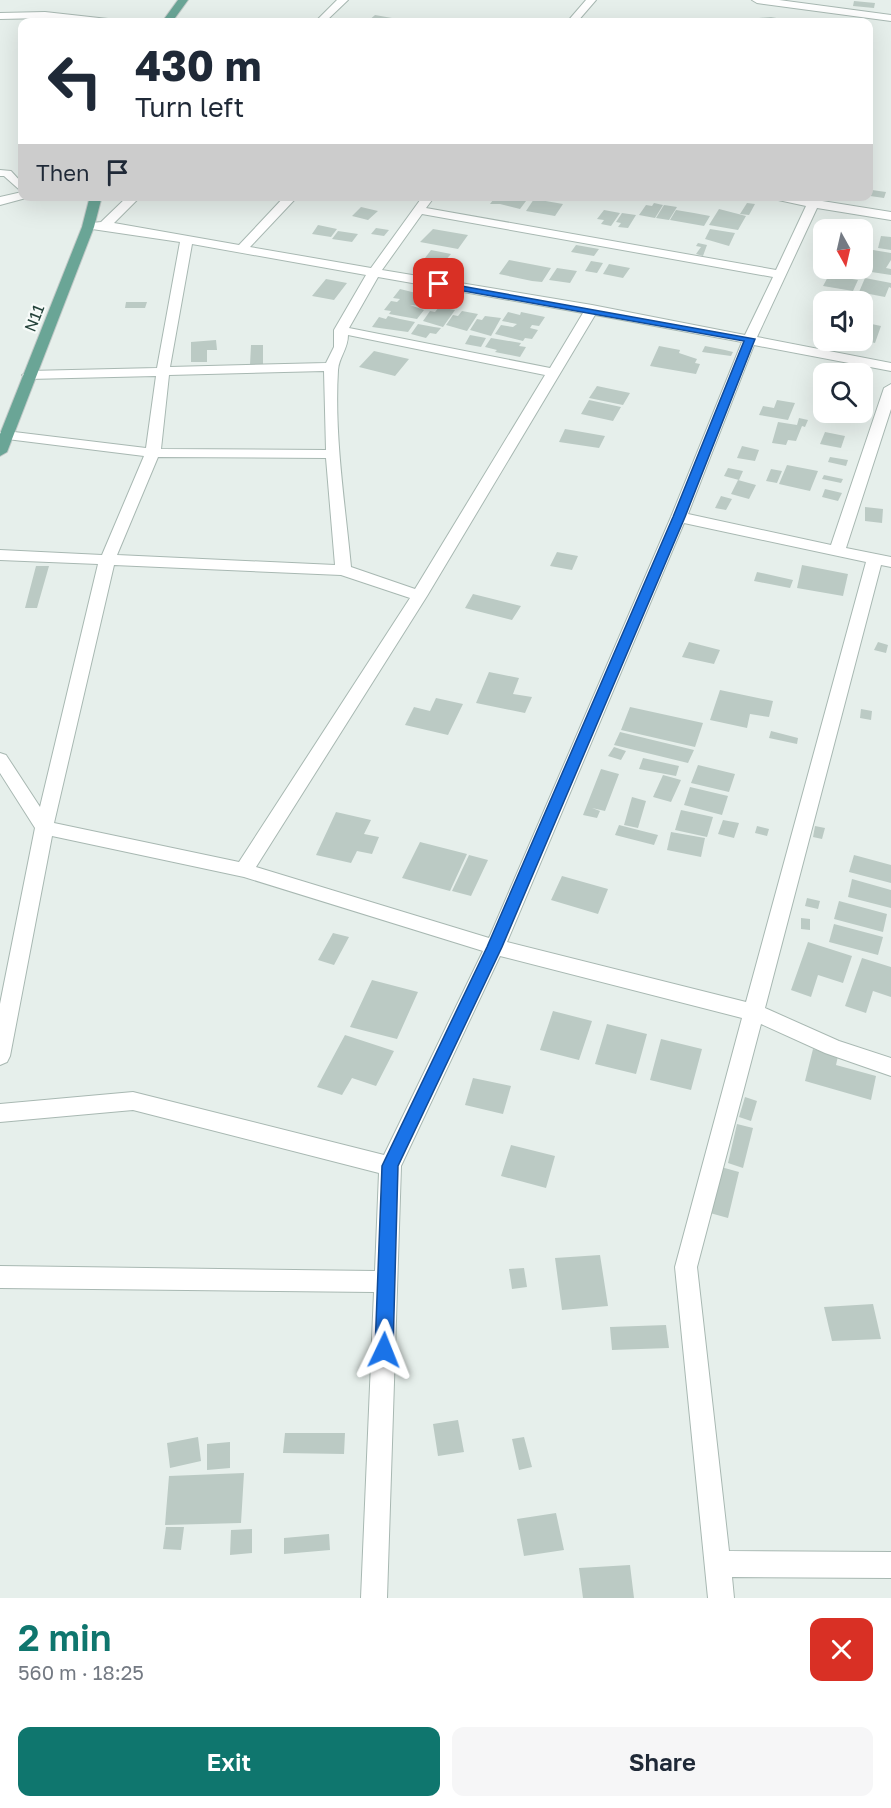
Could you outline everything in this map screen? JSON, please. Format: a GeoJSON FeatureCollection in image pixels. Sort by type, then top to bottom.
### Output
{"type":"FeatureCollection","features":[{"type":"Feature","properties":{"kind":"main road"},"geometry":{"type":"LineString","coordinates":[[170,18],[183,0]]}},
{"type":"Feature","properties":{"kind":"main road","name":"N11"},"geometry":{"type":"LineString","coordinates":[[0,452],[3,436],[88,226],[95,201]]}},
{"type":"Feature","properties":{"kind":"street"},"geometry":{"type":"LineString","coordinates":[[324,18],[344,0]]}},
{"type":"Feature","properties":{"kind":"street"},"geometry":{"type":"LineString","coordinates":[[575,18],[591,0]]}},
{"type":"Feature","properties":{"kind":"street"},"geometry":{"type":"LineString","coordinates":[[757,0],[891,18]]}},
{"type":"Feature","properties":{"kind":"street"},"geometry":{"type":"LineString","coordinates":[[0,16],[45,15],[72,18]]}},
{"type":"Feature","properties":{"kind":"street"},"geometry":{"type":"LineString","coordinates":[[0,172],[7,173],[18,185]]}},
{"type":"Feature","properties":{"kind":"street"},"geometry":{"type":"LineString","coordinates":[[0,201],[18,197]]}},
{"type":"Feature","properties":{"kind":"street"},"geometry":{"type":"LineString","coordinates":[[105,225],[130,201]]}},
{"type":"Feature","properties":{"kind":"street"},"geometry":{"type":"LineString","coordinates":[[241,250],[287,201]]}},
{"type":"Feature","properties":{"kind":"street"},"geometry":{"type":"LineString","coordinates":[[343,570],[333,454],[331,367],[341,347],[341,330],[373,274],[425,201]]}},
{"type":"Feature","properties":{"kind":"street"},"geometry":{"type":"LineString","coordinates":[[795,201],[891,216]]}},
{"type":"Feature","properties":{"kind":"street"},"geometry":{"type":"LineString","coordinates":[[374,1598],[390,1166],[495,947],[679,517],[750,339],[813,204]]}},
{"type":"Feature","properties":{"kind":"street"},"geometry":{"type":"LineString","coordinates":[[418,210],[780,274]]}},
{"type":"Feature","properties":{"kind":"street"},"geometry":{"type":"LineString","coordinates":[[88,226],[105,225],[373,274],[592,309],[891,367]]}},
{"type":"Feature","properties":{"kind":"street"},"geometry":{"type":"LineString","coordinates":[[0,1056],[44,828],[107,561],[153,453],[163,371],[187,240]]}},
{"type":"Feature","properties":{"kind":"street"},"geometry":{"type":"LineString","coordinates":[[244,870],[419,596],[592,309]]}},
{"type":"Feature","properties":{"kind":"street"},"geometry":{"type":"LineString","coordinates":[[341,330],[552,372]]}},
{"type":"Feature","properties":{"kind":"street"},"geometry":{"type":"LineString","coordinates":[[29,375],[331,367]]}},
{"type":"Feature","properties":{"kind":"street"},"geometry":{"type":"LineString","coordinates":[[837,550],[891,388]]}},
{"type":"Feature","properties":{"kind":"street"},"geometry":{"type":"LineString","coordinates":[[3,436],[153,453],[333,454]]}},
{"type":"Feature","properties":{"kind":"street"},"geometry":{"type":"LineString","coordinates":[[679,517],[883,560],[686,1267],[721,1598]]}},
{"type":"Feature","properties":{"kind":"street"},"geometry":{"type":"LineString","coordinates":[[0,555],[343,570],[419,596]]}},
{"type":"Feature","properties":{"kind":"street"},"geometry":{"type":"LineString","coordinates":[[0,759],[44,828],[244,870],[495,947],[756,1013],[832,1047],[891,1067]]}},
{"type":"Feature","properties":{"kind":"street"},"geometry":{"type":"LineString","coordinates":[[0,1113],[133,1101],[390,1166]]}},
{"type":"Feature","properties":{"kind":"street"},"geometry":{"type":"LineString","coordinates":[[0,1277],[387,1282]]}},
{"type":"Feature","properties":{"kind":"street"},"geometry":{"type":"LineString","coordinates":[[717,1564],[891,1565]]}},
{"type":"Feature","properties":{"kind":"building"},"geometry":{"type":"Polygon","coordinates":[[[854,1],[875,3],[874,8],[853,6],[854,1]]]}},
{"type":"Feature","properties":{"kind":"building"},"geometry":{"type":"Polygon","coordinates":[[[375,15],[392,18],[372,18],[375,15]]]}},
{"type":"Feature","properties":{"kind":"building"},"geometry":{"type":"Polygon","coordinates":[[[873,190],[886,192],[884,198],[873,196],[873,190]]]}},
{"type":"Feature","properties":{"kind":"building"},"geometry":{"type":"Polygon","coordinates":[[[492,201],[526,201],[520,209],[490,204],[492,201]]]}},
{"type":"Feature","properties":{"kind":"building"},"geometry":{"type":"Polygon","coordinates":[[[533,201],[563,204],[555,216],[526,211],[533,201]]]}},
{"type":"Feature","properties":{"kind":"building"},"geometry":{"type":"Polygon","coordinates":[[[654,203],[663,205],[655,218],[639,215],[646,205],[652,206],[654,203]]]}},
{"type":"Feature","properties":{"kind":"building"},"geometry":{"type":"Polygon","coordinates":[[[747,203],[755,204],[749,215],[740,214],[747,203]]]}},
{"type":"Feature","properties":{"kind":"building"},"geometry":{"type":"Polygon","coordinates":[[[664,205],[677,207],[669,220],[656,218],[664,205]]]}},
{"type":"Feature","properties":{"kind":"building"},"geometry":{"type":"Polygon","coordinates":[[[361,207],[378,211],[368,220],[352,216],[361,207]]]}},
{"type":"Feature","properties":{"kind":"building"},"geometry":{"type":"Polygon","coordinates":[[[719,209],[746,216],[738,230],[709,225],[719,209]]]}},
{"type":"Feature","properties":{"kind":"building"},"geometry":{"type":"Polygon","coordinates":[[[604,210],[620,213],[611,226],[601,224],[604,220],[597,219],[604,210]]]}},
{"type":"Feature","properties":{"kind":"building"},"geometry":{"type":"Polygon","coordinates":[[[676,210],[710,216],[704,226],[670,220],[676,210]]]}},
{"type":"Feature","properties":{"kind":"building"},"geometry":{"type":"Polygon","coordinates":[[[622,213],[636,215],[628,228],[618,227],[621,223],[616,222],[622,213]]]}},
{"type":"Feature","properties":{"kind":"building"},"geometry":{"type":"Polygon","coordinates":[[[318,225],[337,229],[331,237],[312,234],[318,225]]]}},
{"type":"Feature","properties":{"kind":"building"},"geometry":{"type":"Polygon","coordinates":[[[376,228],[389,230],[384,236],[371,234],[376,228]]]}},
{"type":"Feature","properties":{"kind":"building"},"geometry":{"type":"Polygon","coordinates":[[[433,229],[468,235],[458,249],[420,242],[433,229]]]}},
{"type":"Feature","properties":{"kind":"building"},"geometry":{"type":"Polygon","coordinates":[[[710,229],[735,233],[729,246],[705,239],[710,229]]]}},
{"type":"Feature","properties":{"kind":"building"},"geometry":{"type":"Polygon","coordinates":[[[338,231],[358,234],[352,242],[332,239],[338,231]]]}},
{"type":"Feature","properties":{"kind":"building"},"geometry":{"type":"Polygon","coordinates":[[[881,236],[891,237],[891,250],[878,248],[881,236]]]}},
{"type":"Feature","properties":{"kind":"building"},"geometry":{"type":"Polygon","coordinates":[[[698,243],[707,245],[703,256],[696,254],[701,247],[696,246],[698,243]]]}},
{"type":"Feature","properties":{"kind":"building"},"geometry":{"type":"Polygon","coordinates":[[[576,245],[599,249],[594,256],[571,252],[576,245]]]}},
{"type":"Feature","properties":{"kind":"building"},"geometry":{"type":"Polygon","coordinates":[[[431,250],[451,254],[444,262],[425,258],[431,250]]]}},
{"type":"Feature","properties":{"kind":"building"},"geometry":{"type":"Polygon","coordinates":[[[873,250],[891,253],[891,260],[886,268],[891,269],[891,275],[873,272],[873,250]]]}},
{"type":"Feature","properties":{"kind":"building"},"geometry":{"type":"Polygon","coordinates":[[[509,260],[551,268],[542,282],[499,274],[509,260]]]}},
{"type":"Feature","properties":{"kind":"building"},"geometry":{"type":"Polygon","coordinates":[[[591,261],[603,263],[597,273],[585,271],[591,261]]]}},
{"type":"Feature","properties":{"kind":"building"},"geometry":{"type":"Polygon","coordinates":[[[609,264],[630,268],[623,278],[603,274],[609,264]]]}},
{"type":"Feature","properties":{"kind":"building"},"geometry":{"type":"Polygon","coordinates":[[[557,268],[577,271],[570,283],[549,280],[557,268]]]}},
{"type":"Feature","properties":{"kind":"building"},"geometry":{"type":"Polygon","coordinates":[[[326,279],[347,283],[334,300],[312,296],[326,279]]]}},
{"type":"Feature","properties":{"kind":"building"},"geometry":{"type":"Polygon","coordinates":[[[827,279],[858,280],[853,291],[823,286],[827,279]]]}},
{"type":"Feature","properties":{"kind":"building"},"geometry":{"type":"Polygon","coordinates":[[[865,279],[891,283],[891,288],[889,287],[885,297],[873,295],[873,291],[859,291],[865,279]]]}},
{"type":"Feature","properties":{"kind":"building"},"geometry":{"type":"Polygon","coordinates":[[[400,289],[432,297],[426,306],[410,305],[424,310],[417,319],[389,314],[391,311],[384,310],[391,301],[397,302],[400,299],[393,298],[400,289]]]}},
{"type":"Feature","properties":{"kind":"building"},"geometry":{"type":"Polygon","coordinates":[[[126,302],[147,302],[145,308],[125,308],[126,302]]]}},
{"type":"Feature","properties":{"kind":"building"},"geometry":{"type":"Polygon","coordinates":[[[439,307],[455,310],[443,327],[423,321],[430,311],[435,312],[439,307]]]}},
{"type":"Feature","properties":{"kind":"building"},"geometry":{"type":"Polygon","coordinates":[[[462,311],[478,314],[467,331],[446,325],[453,315],[458,316],[462,311]]]}},
{"type":"Feature","properties":{"kind":"building"},"geometry":{"type":"Polygon","coordinates":[[[508,312],[545,317],[539,326],[532,325],[530,328],[538,330],[532,339],[525,338],[523,341],[495,334],[501,325],[513,327],[517,324],[502,321],[508,312]]]}},
{"type":"Feature","properties":{"kind":"building"},"geometry":{"type":"Polygon","coordinates":[[[388,316],[415,322],[408,332],[372,327],[379,317],[386,319],[388,316]]]}},
{"type":"Feature","properties":{"kind":"building"},"geometry":{"type":"Polygon","coordinates":[[[485,316],[501,318],[491,336],[470,330],[477,319],[482,320],[485,316]]]}},
{"type":"Feature","properties":{"kind":"building"},"geometry":{"type":"Polygon","coordinates":[[[418,324],[441,328],[436,334],[430,333],[426,338],[411,334],[418,324]]]}},
{"type":"Feature","properties":{"kind":"building"},"geometry":{"type":"Polygon","coordinates":[[[873,324],[881,326],[875,343],[873,343],[873,324]]]}},
{"type":"Feature","properties":{"kind":"building"},"geometry":{"type":"Polygon","coordinates":[[[470,335],[486,338],[481,347],[465,344],[470,335]]]}},
{"type":"Feature","properties":{"kind":"building"},"geometry":{"type":"Polygon","coordinates":[[[491,338],[521,343],[519,346],[526,347],[520,357],[495,352],[497,350],[485,347],[491,338]]]}},
{"type":"Feature","properties":{"kind":"building"},"geometry":{"type":"Polygon","coordinates":[[[216,340],[217,350],[207,350],[207,362],[191,362],[191,342],[216,340]]]}},
{"type":"Feature","properties":{"kind":"building"},"geometry":{"type":"Polygon","coordinates":[[[251,345],[263,345],[263,364],[250,365],[251,345]]]}},
{"type":"Feature","properties":{"kind":"building"},"geometry":{"type":"Polygon","coordinates":[[[659,346],[680,350],[679,353],[697,359],[695,363],[700,364],[696,374],[650,366],[659,346]]]}},
{"type":"Feature","properties":{"kind":"building"},"geometry":{"type":"Polygon","coordinates":[[[705,346],[733,352],[731,356],[702,352],[705,346]]]}},
{"type":"Feature","properties":{"kind":"building"},"geometry":{"type":"Polygon","coordinates":[[[374,351],[409,359],[395,376],[359,367],[374,351]]]}},
{"type":"Feature","properties":{"kind":"building"},"geometry":{"type":"Polygon","coordinates":[[[597,386],[630,393],[623,405],[589,398],[597,386]]]}},
{"type":"Feature","properties":{"kind":"building"},"geometry":{"type":"Polygon","coordinates":[[[589,400],[621,407],[613,421],[581,414],[589,400]]]}},
{"type":"Feature","properties":{"kind":"building"},"geometry":{"type":"Polygon","coordinates":[[[777,400],[795,403],[788,420],[759,415],[763,406],[774,408],[777,400]]]}},
{"type":"Feature","properties":{"kind":"building"},"geometry":{"type":"Polygon","coordinates":[[[799,418],[808,420],[805,427],[802,426],[796,441],[788,440],[786,445],[772,443],[778,422],[797,425],[799,418]]]}},
{"type":"Feature","properties":{"kind":"building"},"geometry":{"type":"Polygon","coordinates":[[[565,429],[605,436],[599,448],[559,442],[565,429]]]}},
{"type":"Feature","properties":{"kind":"building"},"geometry":{"type":"Polygon","coordinates":[[[825,432],[845,436],[841,448],[820,444],[825,432]]]}},
{"type":"Feature","properties":{"kind":"building"},"geometry":{"type":"Polygon","coordinates":[[[742,446],[759,450],[755,461],[737,458],[742,446]]]}},
{"type":"Feature","properties":{"kind":"building"},"geometry":{"type":"Polygon","coordinates":[[[830,457],[848,460],[846,466],[828,462],[830,457]]]}},
{"type":"Feature","properties":{"kind":"building"},"geometry":{"type":"Polygon","coordinates":[[[787,465],[818,471],[810,491],[779,484],[787,465]]]}},
{"type":"Feature","properties":{"kind":"building"},"geometry":{"type":"Polygon","coordinates":[[[728,468],[743,471],[739,480],[724,476],[728,468]]]}},
{"type":"Feature","properties":{"kind":"building"},"geometry":{"type":"Polygon","coordinates":[[[771,469],[782,471],[777,483],[766,481],[771,469]]]}},
{"type":"Feature","properties":{"kind":"building"},"geometry":{"type":"Polygon","coordinates":[[[824,475],[843,479],[841,483],[822,479],[824,475]]]}},
{"type":"Feature","properties":{"kind":"building"},"geometry":{"type":"Polygon","coordinates":[[[738,480],[756,485],[749,499],[731,494],[738,480]]]}},
{"type":"Feature","properties":{"kind":"building"},"geometry":{"type":"Polygon","coordinates":[[[825,489],[842,493],[838,501],[822,497],[825,489]]]}},
{"type":"Feature","properties":{"kind":"building"},"geometry":{"type":"Polygon","coordinates":[[[721,496],[732,499],[726,510],[715,508],[721,496]]]}},
{"type":"Feature","properties":{"kind":"building"},"geometry":{"type":"Polygon","coordinates":[[[865,507],[883,509],[882,523],[865,521],[865,507]]]}},
{"type":"Feature","properties":{"kind":"building"},"geometry":{"type":"Polygon","coordinates":[[[557,552],[578,556],[572,570],[550,566],[557,552]]]}},
{"type":"Feature","properties":{"kind":"building"},"geometry":{"type":"Polygon","coordinates":[[[802,565],[848,574],[843,596],[797,588],[802,565]]]}},
{"type":"Feature","properties":{"kind":"building"},"geometry":{"type":"Polygon","coordinates":[[[36,566],[49,566],[37,608],[25,608],[36,566]]]}},
{"type":"Feature","properties":{"kind":"building"},"geometry":{"type":"Polygon","coordinates":[[[757,572],[793,580],[790,588],[754,581],[757,572]]]}},
{"type":"Feature","properties":{"kind":"building"},"geometry":{"type":"Polygon","coordinates":[[[473,594],[521,606],[512,620],[465,608],[473,594]]]}},
{"type":"Feature","properties":{"kind":"building"},"geometry":{"type":"Polygon","coordinates":[[[689,642],[720,650],[714,664],[682,657],[689,642]]]}},
{"type":"Feature","properties":{"kind":"building"},"geometry":{"type":"Polygon","coordinates":[[[878,642],[888,645],[886,653],[874,650],[878,642]]]}},
{"type":"Feature","properties":{"kind":"building"},"geometry":{"type":"Polygon","coordinates":[[[489,672],[519,678],[513,694],[532,697],[525,713],[476,703],[489,672]]]}},
{"type":"Feature","properties":{"kind":"building"},"geometry":{"type":"Polygon","coordinates":[[[720,690],[773,701],[769,717],[750,714],[747,728],[710,720],[720,690]]]}},
{"type":"Feature","properties":{"kind":"building"},"geometry":{"type":"Polygon","coordinates":[[[436,698],[463,704],[448,735],[405,725],[414,707],[430,711],[436,698]]]}},
{"type":"Feature","properties":{"kind":"building"},"geometry":{"type":"Polygon","coordinates":[[[630,707],[703,723],[695,747],[621,730],[630,707]]]}},
{"type":"Feature","properties":{"kind":"building"},"geometry":{"type":"Polygon","coordinates":[[[861,709],[872,711],[871,720],[860,718],[861,709]]]}},
{"type":"Feature","properties":{"kind":"building"},"geometry":{"type":"Polygon","coordinates":[[[771,731],[798,738],[797,744],[769,738],[771,731]]]}},
{"type":"Feature","properties":{"kind":"building"},"geometry":{"type":"Polygon","coordinates":[[[620,732],[694,750],[688,763],[614,745],[620,732]]]}},
{"type":"Feature","properties":{"kind":"building"},"geometry":{"type":"Polygon","coordinates":[[[614,747],[626,751],[621,760],[608,756],[614,747]]]}},
{"type":"Feature","properties":{"kind":"building"},"geometry":{"type":"Polygon","coordinates":[[[643,758],[679,766],[676,776],[639,769],[643,758]]]}},
{"type":"Feature","properties":{"kind":"building"},"geometry":{"type":"Polygon","coordinates":[[[698,765],[735,774],[729,792],[691,783],[698,765]]]}},
{"type":"Feature","properties":{"kind":"building"},"geometry":{"type":"Polygon","coordinates":[[[601,769],[619,774],[605,811],[592,808],[600,811],[597,818],[583,815],[601,769]]]}},
{"type":"Feature","properties":{"kind":"building"},"geometry":{"type":"Polygon","coordinates":[[[663,775],[681,780],[671,802],[653,797],[663,775]]]}},
{"type":"Feature","properties":{"kind":"building"},"geometry":{"type":"Polygon","coordinates":[[[690,787],[728,796],[722,815],[684,805],[690,787]]]}},
{"type":"Feature","properties":{"kind":"building"},"geometry":{"type":"Polygon","coordinates":[[[632,797],[646,801],[638,828],[624,825],[632,797]]]}},
{"type":"Feature","properties":{"kind":"building"},"geometry":{"type":"Polygon","coordinates":[[[681,810],[713,817],[707,837],[675,830],[681,810]]]}},
{"type":"Feature","properties":{"kind":"building"},"geometry":{"type":"Polygon","coordinates":[[[336,812],[371,820],[364,834],[379,837],[372,854],[357,851],[351,863],[316,855],[336,812]]]}},
{"type":"Feature","properties":{"kind":"building"},"geometry":{"type":"Polygon","coordinates":[[[723,820],[739,823],[734,838],[718,834],[723,820]]]}},
{"type":"Feature","properties":{"kind":"building"},"geometry":{"type":"Polygon","coordinates":[[[619,825],[658,835],[654,845],[615,835],[619,825]]]}},
{"type":"Feature","properties":{"kind":"building"},"geometry":{"type":"Polygon","coordinates":[[[757,826],[769,829],[767,836],[755,833],[757,826]]]}},
{"type":"Feature","properties":{"kind":"building"},"geometry":{"type":"Polygon","coordinates":[[[815,826],[825,828],[822,839],[813,837],[815,826]]]}},
{"type":"Feature","properties":{"kind":"building"},"geometry":{"type":"Polygon","coordinates":[[[671,832],[705,838],[701,857],[667,850],[671,832]]]}},
{"type":"Feature","properties":{"kind":"building"},"geometry":{"type":"Polygon","coordinates":[[[420,842],[467,854],[450,891],[402,878],[420,842]]]}},
{"type":"Feature","properties":{"kind":"building"},"geometry":{"type":"Polygon","coordinates":[[[469,855],[488,860],[471,896],[452,891],[469,855]]]}},
{"type":"Feature","properties":{"kind":"building"},"geometry":{"type":"Polygon","coordinates":[[[854,855],[891,865],[891,883],[849,872],[854,855]]]}},
{"type":"Feature","properties":{"kind":"building"},"geometry":{"type":"Polygon","coordinates":[[[562,876],[608,889],[598,914],[551,900],[562,876]]]}},
{"type":"Feature","properties":{"kind":"building"},"geometry":{"type":"Polygon","coordinates":[[[852,879],[891,890],[891,908],[848,897],[852,879]]]}},
{"type":"Feature","properties":{"kind":"building"},"geometry":{"type":"Polygon","coordinates":[[[807,898],[820,901],[818,909],[805,906],[807,898]]]}},
{"type":"Feature","properties":{"kind":"building"},"geometry":{"type":"Polygon","coordinates":[[[839,901],[887,914],[883,932],[834,919],[839,901]]]}},
{"type":"Feature","properties":{"kind":"building"},"geometry":{"type":"Polygon","coordinates":[[[801,918],[810,919],[810,930],[801,929],[801,918]]]}},
{"type":"Feature","properties":{"kind":"building"},"geometry":{"type":"Polygon","coordinates":[[[834,924],[883,937],[878,955],[829,942],[834,924]]]}},
{"type":"Feature","properties":{"kind":"building"},"geometry":{"type":"Polygon","coordinates":[[[333,933],[349,937],[334,965],[318,960],[333,933]]]}},
{"type":"Feature","properties":{"kind":"building"},"geometry":{"type":"Polygon","coordinates":[[[808,942],[852,956],[843,983],[818,975],[811,997],[791,990],[808,942]]]}},
{"type":"Feature","properties":{"kind":"building"},"geometry":{"type":"Polygon","coordinates":[[[862,958],[891,967],[891,997],[873,991],[866,1013],[845,1006],[862,958]]]}},
{"type":"Feature","properties":{"kind":"building"},"geometry":{"type":"Polygon","coordinates":[[[372,980],[418,992],[397,1039],[350,1027],[372,980]]]}},
{"type":"Feature","properties":{"kind":"building"},"geometry":{"type":"Polygon","coordinates":[[[553,1011],[592,1021],[579,1060],[540,1050],[553,1011]]]}},
{"type":"Feature","properties":{"kind":"building"},"geometry":{"type":"Polygon","coordinates":[[[607,1024],[647,1034],[636,1074],[595,1064],[607,1024]]]}},
{"type":"Feature","properties":{"kind":"building"},"geometry":{"type":"Polygon","coordinates":[[[345,1035],[394,1051],[376,1086],[352,1078],[342,1095],[317,1087],[345,1035]]]}},
{"type":"Feature","properties":{"kind":"building"},"geometry":{"type":"Polygon","coordinates":[[[661,1039],[702,1049],[691,1090],[650,1080],[661,1039]]]}},
{"type":"Feature","properties":{"kind":"building"},"geometry":{"type":"Polygon","coordinates":[[[813,1049],[838,1056],[836,1065],[876,1076],[871,1100],[805,1081],[813,1049]]]}},
{"type":"Feature","properties":{"kind":"building"},"geometry":{"type":"Polygon","coordinates":[[[473,1078],[511,1086],[503,1114],[465,1105],[473,1078]]]}},
{"type":"Feature","properties":{"kind":"building"},"geometry":{"type":"Polygon","coordinates":[[[745,1097],[757,1101],[751,1121],[739,1117],[745,1097]]]}},
{"type":"Feature","properties":{"kind":"building"},"geometry":{"type":"Polygon","coordinates":[[[737,1124],[753,1128],[743,1168],[728,1163],[737,1124]]]}},
{"type":"Feature","properties":{"kind":"building"},"geometry":{"type":"Polygon","coordinates":[[[511,1145],[555,1156],[546,1188],[501,1176],[511,1145]]]}},
{"type":"Feature","properties":{"kind":"building"},"geometry":{"type":"Polygon","coordinates":[[[721,1167],[739,1172],[728,1218],[710,1213],[721,1167]]]}},
{"type":"Feature","properties":{"kind":"building"},"geometry":{"type":"Polygon","coordinates":[[[600,1255],[608,1306],[562,1310],[555,1258],[600,1255]]]}},
{"type":"Feature","properties":{"kind":"building"},"geometry":{"type":"Polygon","coordinates":[[[524,1268],[527,1287],[512,1289],[509,1269],[524,1268]]]}},
{"type":"Feature","properties":{"kind":"building"},"geometry":{"type":"Polygon","coordinates":[[[873,1304],[881,1339],[832,1341],[824,1307],[873,1304]]]}},
{"type":"Feature","properties":{"kind":"building"},"geometry":{"type":"Polygon","coordinates":[[[666,1325],[669,1348],[612,1350],[610,1327],[666,1325]]]}},
{"type":"Feature","properties":{"kind":"building"},"geometry":{"type":"Polygon","coordinates":[[[458,1420],[464,1452],[438,1456],[433,1424],[458,1420]]]}},
{"type":"Feature","properties":{"kind":"building"},"geometry":{"type":"Polygon","coordinates":[[[285,1433],[345,1433],[344,1454],[283,1453],[285,1433]]]}},
{"type":"Feature","properties":{"kind":"building"},"geometry":{"type":"Polygon","coordinates":[[[198,1437],[201,1461],[170,1468],[167,1443],[198,1437]]]}},
{"type":"Feature","properties":{"kind":"building"},"geometry":{"type":"Polygon","coordinates":[[[524,1437],[532,1467],[519,1470],[512,1439],[524,1437]]]}},
{"type":"Feature","properties":{"kind":"building"},"geometry":{"type":"Polygon","coordinates":[[[230,1442],[230,1468],[207,1470],[207,1444],[230,1442]]]}},
{"type":"Feature","properties":{"kind":"building"},"geometry":{"type":"Polygon","coordinates":[[[244,1473],[241,1523],[165,1525],[169,1476],[244,1473]]]}},
{"type":"Feature","properties":{"kind":"building"},"geometry":{"type":"Polygon","coordinates":[[[556,1513],[564,1550],[524,1556],[517,1519],[556,1513]]]}},
{"type":"Feature","properties":{"kind":"building"},"geometry":{"type":"Polygon","coordinates":[[[166,1527],[184,1527],[181,1550],[163,1549],[166,1527]]]}},
{"type":"Feature","properties":{"kind":"building"},"geometry":{"type":"Polygon","coordinates":[[[252,1529],[252,1553],[230,1555],[231,1530],[252,1529]]]}},
{"type":"Feature","properties":{"kind":"building"},"geometry":{"type":"Polygon","coordinates":[[[329,1534],[330,1550],[284,1554],[284,1538],[329,1534]]]}},
{"type":"Feature","properties":{"kind":"building"},"geometry":{"type":"Polygon","coordinates":[[[630,1565],[634,1598],[583,1598],[579,1568],[630,1565]]]}},
{"type":"Feature","properties":{"kind":"route"},"geometry":{"type":"LineString","coordinates":[[384,1350],[390,1166],[495,947],[679,517],[750,339],[592,309],[439,284]]}}]}
